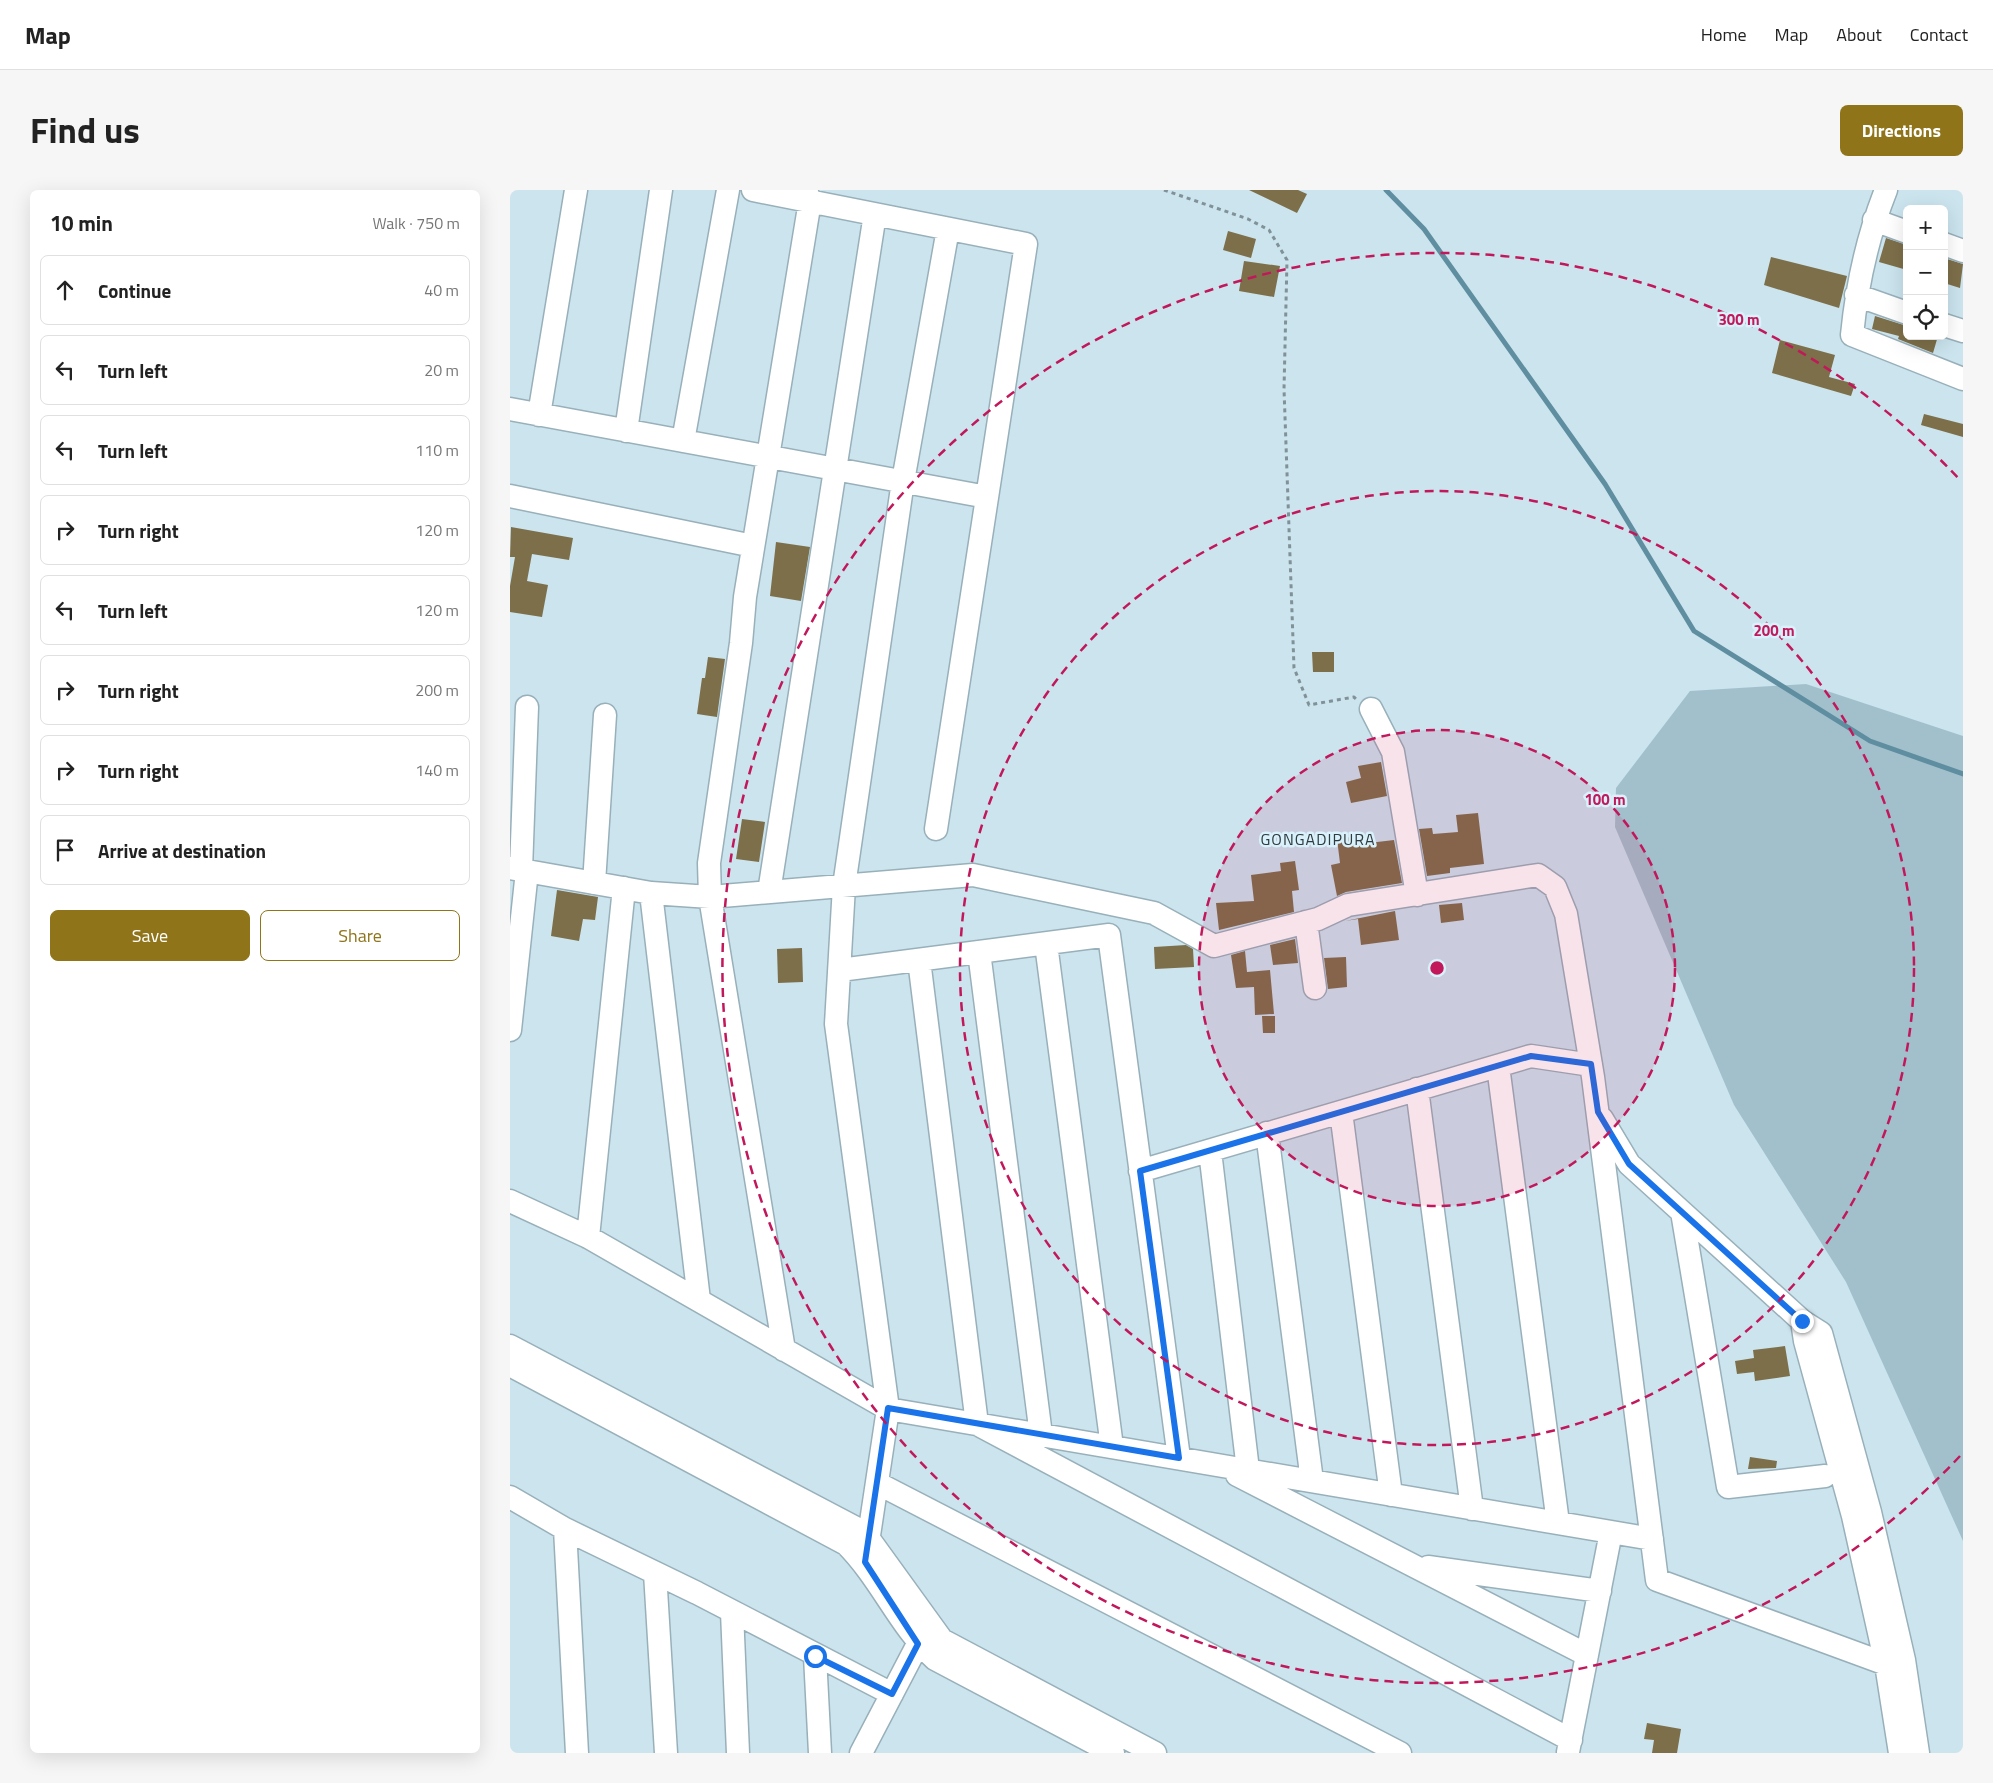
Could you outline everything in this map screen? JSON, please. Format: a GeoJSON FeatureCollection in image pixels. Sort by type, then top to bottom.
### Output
{"type":"FeatureCollection","features":[{"type":"Feature","properties":{"kind":"street"},"geometry":{"type":"LineString","coordinates":[[539,415],[576,190]]}},
{"type":"Feature","properties":{"kind":"street"},"geometry":{"type":"LineString","coordinates":[[626,431],[661,190]]}},
{"type":"Feature","properties":{"kind":"street"},"geometry":{"type":"LineString","coordinates":[[683,441],[728,190]]}},
{"type":"Feature","properties":{"kind":"street"},"geometry":{"type":"LineString","coordinates":[[753,190],[808,196],[875,214],[1026,244],[936,829]]}},
{"type":"Feature","properties":{"kind":"street"},"geometry":{"type":"LineString","coordinates":[[1886,190],[1871,228],[1856,295],[1852,335],[1963,379]]}},
{"type":"Feature","properties":{"kind":"street"},"geometry":{"type":"LineString","coordinates":[[784,1350],[710,897],[709,863],[753,546],[808,196]]}},
{"type":"Feature","properties":{"kind":"street"},"geometry":{"type":"LineString","coordinates":[[769,892],[875,214]]}},
{"type":"Feature","properties":{"kind":"street"},"geometry":{"type":"LineString","coordinates":[[1871,228],[1903,232]]}},
{"type":"Feature","properties":{"kind":"street"},"geometry":{"type":"LineString","coordinates":[[865,1562],[888,1408],[836,1024],[844,886],[852,818],[903,482],[948,229]]}},
{"type":"Feature","properties":{"kind":"street"},"geometry":{"type":"LineString","coordinates":[[1948,245],[1963,251]]}},
{"type":"Feature","properties":{"kind":"street"},"geometry":{"type":"LineString","coordinates":[[1856,295],[1903,312]]}},
{"type":"Feature","properties":{"kind":"street"},"geometry":{"type":"LineString","coordinates":[[1948,326],[1963,332]]}},
{"type":"Feature","properties":{"kind":"street"},"geometry":{"type":"LineString","coordinates":[[510,409],[987,497]]}},
{"type":"Feature","properties":{"kind":"street"},"geometry":{"type":"LineString","coordinates":[[510,496],[753,546]]}},
{"type":"Feature","properties":{"kind":"street"},"geometry":{"type":"LineString","coordinates":[[510,1030],[527,708]]}},
{"type":"Feature","properties":{"kind":"street"},"geometry":{"type":"LineString","coordinates":[[1371,709],[1393,752],[1417,895]]}},
{"type":"Feature","properties":{"kind":"street"},"geometry":{"type":"LineString","coordinates":[[594,883],[605,715]]}},
{"type":"Feature","properties":{"kind":"street"},"geometry":{"type":"LineString","coordinates":[[519,870],[651,893],[710,897],[973,875],[1154,913],[1214,946],[1306,922],[1348,905],[1538,875],[1555,887],[1566,914],[1598,1112],[1657,1580],[1886,1664]]}},
{"type":"Feature","properties":{"kind":"street"},"geometry":{"type":"LineString","coordinates":[[588,1237],[624,888]]}},
{"type":"Feature","properties":{"kind":"street"},"geometry":{"type":"LineString","coordinates":[[651,893],[699,1300]]}},
{"type":"Feature","properties":{"kind":"street"},"geometry":{"type":"LineString","coordinates":[[1306,922],[1315,988]]}},
{"type":"Feature","properties":{"kind":"street"},"geometry":{"type":"LineString","coordinates":[[840,970],[1046,944],[1109,934],[1179,1458]]}},
{"type":"Feature","properties":{"kind":"street"},"geometry":{"type":"LineString","coordinates":[[1046,944],[1112,1447]]}},
{"type":"Feature","properties":{"kind":"street"},"geometry":{"type":"LineString","coordinates":[[980,952],[1041,1435]]}},
{"type":"Feature","properties":{"kind":"street"},"geometry":{"type":"LineString","coordinates":[[919,960],[977,1424]]}},
{"type":"Feature","properties":{"kind":"street"},"geometry":{"type":"LineString","coordinates":[[1140,1171],[1531,1056],[1591,1064]]}},
{"type":"Feature","properties":{"kind":"street"},"geometry":{"type":"LineString","coordinates":[[1498,1066],[1558,1523]]}},
{"type":"Feature","properties":{"kind":"street"},"geometry":{"type":"LineString","coordinates":[[1417,1089],[1472,1509]]}},
{"type":"Feature","properties":{"kind":"street"},"geometry":{"type":"LineString","coordinates":[[1341,1112],[1391,1495]]}},
{"type":"Feature","properties":{"kind":"street"},"geometry":{"type":"LineString","coordinates":[[1598,1112],[1629,1164],[1802,1321],[1821,1333],[1868,1503],[1904,1660],[1918,1753]]}},
{"type":"Feature","properties":{"kind":"street"},"geometry":{"type":"LineString","coordinates":[[1268,1133],[1312,1481]]}},
{"type":"Feature","properties":{"kind":"street"},"geometry":{"type":"LineString","coordinates":[[1210,1151],[1248,1470]]}},
{"type":"Feature","properties":{"kind":"street"},"geometry":{"type":"LineString","coordinates":[[510,1201],[588,1237],[888,1408],[1652,1539]]}},
{"type":"Feature","properties":{"kind":"street"},"geometry":{"type":"LineString","coordinates":[[1682,1212],[1728,1487],[1825,1476]]}},
{"type":"Feature","properties":{"kind":"street"},"geometry":{"type":"LineString","coordinates":[[1802,1321],[1805,1341],[1853,1516],[1886,1664],[1900,1753]]}},
{"type":"Feature","properties":{"kind":"street"},"geometry":{"type":"LineString","coordinates":[[510,1346],[854,1527],[869,1539],[942,1640],[1155,1753]]}},
{"type":"Feature","properties":{"kind":"street"},"geometry":{"type":"LineString","coordinates":[[510,1365],[846,1544],[865,1562],[918,1644],[935,1659],[1113,1753]]}},
{"type":"Feature","properties":{"kind":"street"},"geometry":{"type":"LineString","coordinates":[[977,1424],[1570,1746],[1611,1532]]}},
{"type":"Feature","properties":{"kind":"street"},"geometry":{"type":"LineString","coordinates":[[1218,1465],[1587,1655]]}},
{"type":"Feature","properties":{"kind":"street"},"geometry":{"type":"LineString","coordinates":[[877,1483],[1400,1753]]}},
{"type":"Feature","properties":{"kind":"street"},"geometry":{"type":"LineString","coordinates":[[510,1497],[565,1529],[892,1694]]}},
{"type":"Feature","properties":{"kind":"street"},"geometry":{"type":"LineString","coordinates":[[565,1529],[577,1753]]}},
{"type":"Feature","properties":{"kind":"street"},"geometry":{"type":"LineString","coordinates":[[1412,1565],[1600,1590]]}},
{"type":"Feature","properties":{"kind":"street"},"geometry":{"type":"LineString","coordinates":[[655,1573],[666,1753]]}},
{"type":"Feature","properties":{"kind":"street"},"geometry":{"type":"LineString","coordinates":[[732,1612],[738,1753]]}},
{"type":"Feature","properties":{"kind":"street"},"geometry":{"type":"LineString","coordinates":[[861,1753],[918,1644]]}},
{"type":"Feature","properties":{"kind":"street"},"geometry":{"type":"LineString","coordinates":[[815,1656],[820,1753]]}},
{"type":"Feature","properties":{"kind":"path"},"geometry":{"type":"LineString","coordinates":[[1164,190],[1248,219],[1269,230],[1286,260],[1284,388],[1294,668],[1309,705],[1354,697],[1371,709]]}},
{"type":"Feature","properties":{"kind":"shaded area"},"geometry":{"type":"Polygon","coordinates":[[[1806,684],[1963,736],[1963,1541],[1846,1282],[1734,1105],[1615,827],[1616,788],[1690,691],[1806,684]]]}},
{"type":"Feature","properties":{"kind":"building"},"geometry":{"type":"Polygon","coordinates":[[[1249,190],[1298,190],[1307,194],[1297,213],[1249,190]]]}},
{"type":"Feature","properties":{"kind":"building"},"geometry":{"type":"Polygon","coordinates":[[[1228,231],[1256,239],[1251,258],[1223,250],[1228,231]]]}},
{"type":"Feature","properties":{"kind":"building"},"geometry":{"type":"Polygon","coordinates":[[[1886,238],[1903,244],[1903,269],[1879,262],[1886,238]]]}},
{"type":"Feature","properties":{"kind":"building"},"geometry":{"type":"Polygon","coordinates":[[[1771,257],[1847,276],[1839,308],[1764,285],[1771,257]]]}},
{"type":"Feature","properties":{"kind":"building"},"geometry":{"type":"Polygon","coordinates":[[[1948,259],[1963,264],[1960,288],[1948,284],[1948,259]]]}},
{"type":"Feature","properties":{"kind":"building"},"geometry":{"type":"Polygon","coordinates":[[[1244,261],[1280,266],[1274,297],[1239,291],[1244,261]]]}},
{"type":"Feature","properties":{"kind":"building"},"geometry":{"type":"Polygon","coordinates":[[[1875,316],[1903,325],[1903,340],[1937,340],[1933,353],[1898,339],[1899,336],[1872,329],[1875,316]]]}},
{"type":"Feature","properties":{"kind":"building"},"geometry":{"type":"Polygon","coordinates":[[[1780,340],[1835,355],[1829,377],[1855,384],[1851,396],[1772,373],[1780,340]]]}},
{"type":"Feature","properties":{"kind":"building"},"geometry":{"type":"Polygon","coordinates":[[[1924,414],[1963,424],[1963,437],[1921,425],[1924,414]]]}},
{"type":"Feature","properties":{"kind":"building"},"geometry":{"type":"Polygon","coordinates":[[[511,527],[573,538],[569,560],[532,554],[527,581],[548,585],[542,617],[510,612],[510,586],[515,557],[510,557],[511,527]]]}},
{"type":"Feature","properties":{"kind":"building"},"geometry":{"type":"Polygon","coordinates":[[[776,542],[810,547],[801,601],[770,596],[776,542]]]}},
{"type":"Feature","properties":{"kind":"building"},"geometry":{"type":"Polygon","coordinates":[[[1312,652],[1334,652],[1334,672],[1313,672],[1312,652]]]}},
{"type":"Feature","properties":{"kind":"building"},"geometry":{"type":"Polygon","coordinates":[[[708,657],[725,659],[717,717],[697,714],[702,678],[705,678],[708,657]]]}},
{"type":"Feature","properties":{"kind":"building"},"geometry":{"type":"Polygon","coordinates":[[[1381,762],[1387,796],[1351,803],[1346,782],[1361,778],[1358,766],[1381,762]]]}},
{"type":"Feature","properties":{"kind":"building"},"geometry":{"type":"Polygon","coordinates":[[[1478,813],[1484,864],[1450,868],[1450,873],[1427,876],[1419,829],[1432,828],[1433,834],[1458,832],[1456,815],[1478,813]]]}},
{"type":"Feature","properties":{"kind":"building"},"geometry":{"type":"Polygon","coordinates":[[[742,819],[765,822],[759,862],[736,859],[742,819]]]}},
{"type":"Feature","properties":{"kind":"building"},"geometry":{"type":"Polygon","coordinates":[[[1351,837],[1352,845],[1394,840],[1402,883],[1346,892],[1337,896],[1331,865],[1340,863],[1337,839],[1351,837]]]}},
{"type":"Feature","properties":{"kind":"building"},"geometry":{"type":"Polygon","coordinates":[[[1295,861],[1299,890],[1292,891],[1294,912],[1219,930],[1216,903],[1254,901],[1251,875],[1281,871],[1280,863],[1295,861]]]}},
{"type":"Feature","properties":{"kind":"building"},"geometry":{"type":"Polygon","coordinates":[[[557,890],[598,897],[595,920],[583,919],[579,941],[551,936],[557,890]]]}},
{"type":"Feature","properties":{"kind":"building"},"geometry":{"type":"Polygon","coordinates":[[[1462,903],[1464,920],[1441,923],[1439,905],[1462,903]]]}},
{"type":"Feature","properties":{"kind":"building"},"geometry":{"type":"Polygon","coordinates":[[[1395,911],[1399,940],[1361,945],[1358,919],[1345,921],[1395,911]]]}},
{"type":"Feature","properties":{"kind":"building"},"geometry":{"type":"Polygon","coordinates":[[[1295,939],[1298,963],[1273,965],[1270,945],[1295,939]]]}},
{"type":"Feature","properties":{"kind":"building"},"geometry":{"type":"Polygon","coordinates":[[[1186,945],[1193,949],[1194,967],[1155,969],[1154,947],[1186,945]]]}},
{"type":"Feature","properties":{"kind":"building"},"geometry":{"type":"Polygon","coordinates":[[[802,948],[803,982],[778,983],[777,949],[802,948]]]}},
{"type":"Feature","properties":{"kind":"building"},"geometry":{"type":"Polygon","coordinates":[[[1245,951],[1247,972],[1270,970],[1274,1014],[1255,1015],[1254,987],[1236,988],[1231,955],[1245,951]]]}},
{"type":"Feature","properties":{"kind":"building"},"geometry":{"type":"Polygon","coordinates":[[[1346,957],[1347,987],[1328,989],[1324,958],[1346,957]]]}},
{"type":"Feature","properties":{"kind":"building"},"geometry":{"type":"Polygon","coordinates":[[[1262,1016],[1275,1016],[1275,1033],[1263,1033],[1262,1016]]]}},
{"type":"Feature","properties":{"kind":"building"},"geometry":{"type":"Polygon","coordinates":[[[1785,1346],[1790,1376],[1755,1381],[1754,1372],[1737,1374],[1735,1361],[1754,1358],[1753,1350],[1785,1346]]]}},
{"type":"Feature","properties":{"kind":"building"},"geometry":{"type":"Polygon","coordinates":[[[1750,1457],[1777,1461],[1776,1468],[1748,1469],[1750,1457]]]}},
{"type":"Feature","properties":{"kind":"building"},"geometry":{"type":"Polygon","coordinates":[[[1647,1723],[1681,1729],[1677,1753],[1652,1753],[1654,1740],[1644,1739],[1647,1723]]]}},
{"type":"Feature","properties":{"kind":"waterway"},"geometry":{"type":"LineString","coordinates":[[1386,190],[1424,229],[1605,484],[1694,631],[1870,741],[1963,774]]}},
{"type":"Feature","properties":{"kind":"district","name":"GONGADIPURA"},"geometry":{"type":"Point","coordinates":[1318,839]}},
{"type":"Feature","properties":{"kind":"route"},"geometry":{"type":"LineString","coordinates":[[815,1656],[892,1694],[918,1644],[865,1562],[888,1408],[1179,1458],[1140,1171],[1531,1056],[1591,1064],[1598,1112],[1629,1164],[1802,1321]]}}]}
